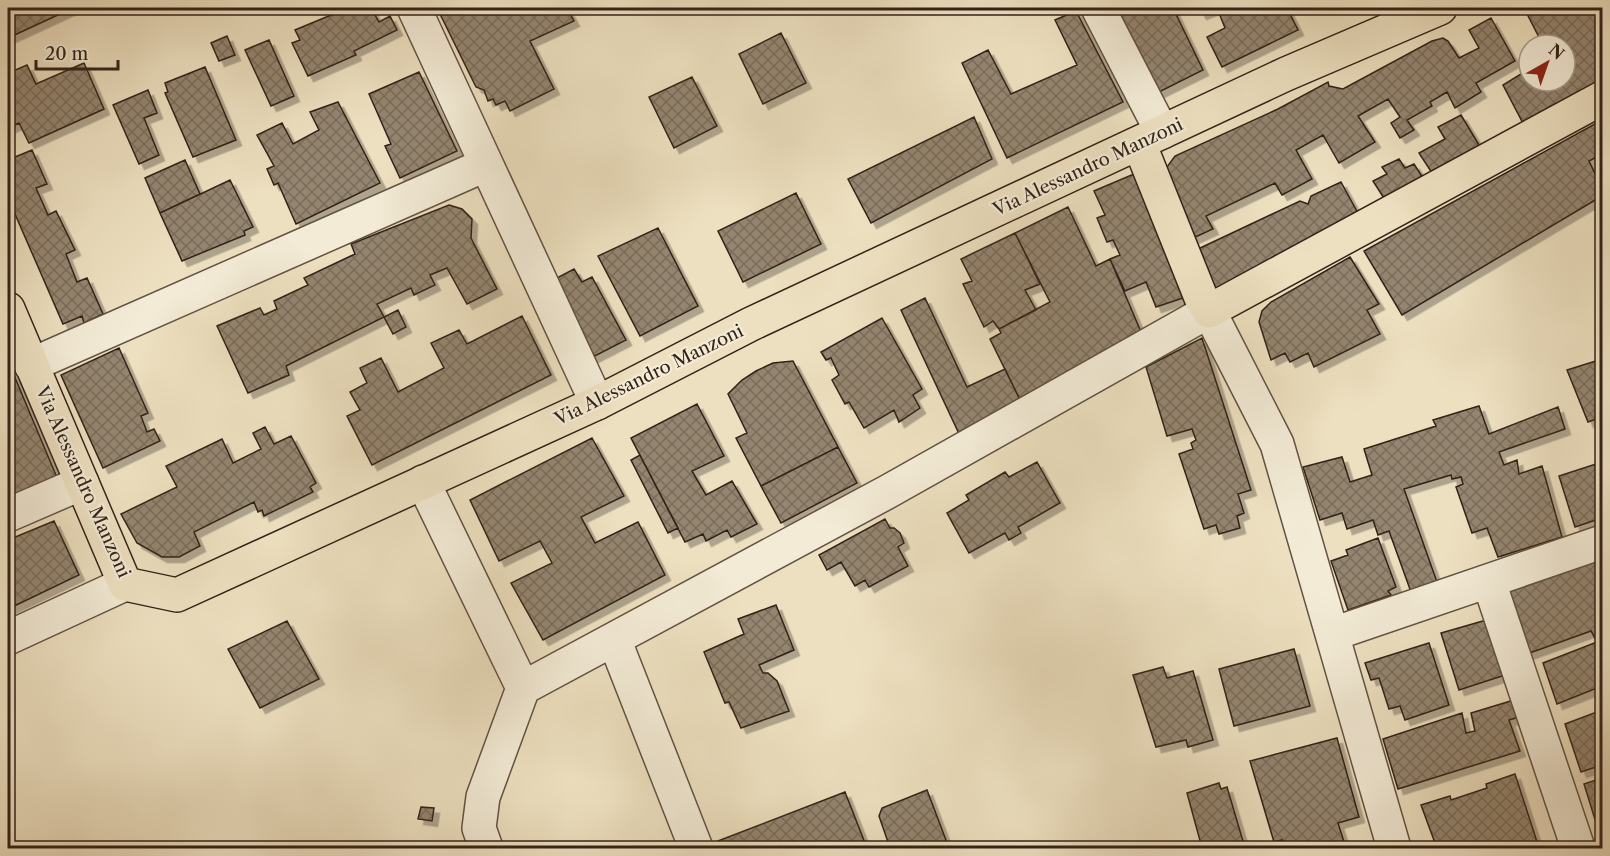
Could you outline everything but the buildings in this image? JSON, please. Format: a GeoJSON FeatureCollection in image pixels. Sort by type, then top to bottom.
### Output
{"type":"FeatureCollection","features":[{"type":"Feature","properties":{"kind":"main road","name":"Via Alessandro Manzoni"},"geometry":{"type":"LineString","coordinates":[[8,309],[125,584],[177,595],[597,403],[752,324],[1286,74],[1440,8]]}},
{"type":"Feature","properties":{"kind":"main road"},"geometry":{"type":"LineString","coordinates":[[1151,138],[1202,300],[1209,311],[1602,98]]}},
{"type":"Feature","properties":{"kind":"street"},"geometry":{"type":"LineString","coordinates":[[414,8],[597,403]]}},
{"type":"Feature","properties":{"kind":"street"},"geometry":{"type":"LineString","coordinates":[[1098,8],[1151,138]]}},
{"type":"Feature","properties":{"kind":"street"},"geometry":{"type":"LineString","coordinates":[[31,365],[485,165]]}},
{"type":"Feature","properties":{"kind":"street"},"geometry":{"type":"LineString","coordinates":[[486,849],[478,828],[483,797],[523,688],[889,490],[1209,311],[1277,444],[1334,633],[1394,849]]}},
{"type":"Feature","properties":{"kind":"street"},"geometry":{"type":"LineString","coordinates":[[423,482],[523,688]]}},
{"type":"Feature","properties":{"kind":"street"},"geometry":{"type":"LineString","coordinates":[[8,515],[82,483]]}},
{"type":"Feature","properties":{"kind":"street"},"geometry":{"type":"LineString","coordinates":[[1334,633],[1602,542]]}},
{"type":"Feature","properties":{"kind":"street"},"geometry":{"type":"LineString","coordinates":[[1489,582],[1578,849]]}},
{"type":"Feature","properties":{"kind":"street"},"geometry":{"type":"LineString","coordinates":[[8,638],[125,584]]}},
{"type":"Feature","properties":{"kind":"street"},"geometry":{"type":"LineString","coordinates":[[614,639],[696,849]]}}]}
